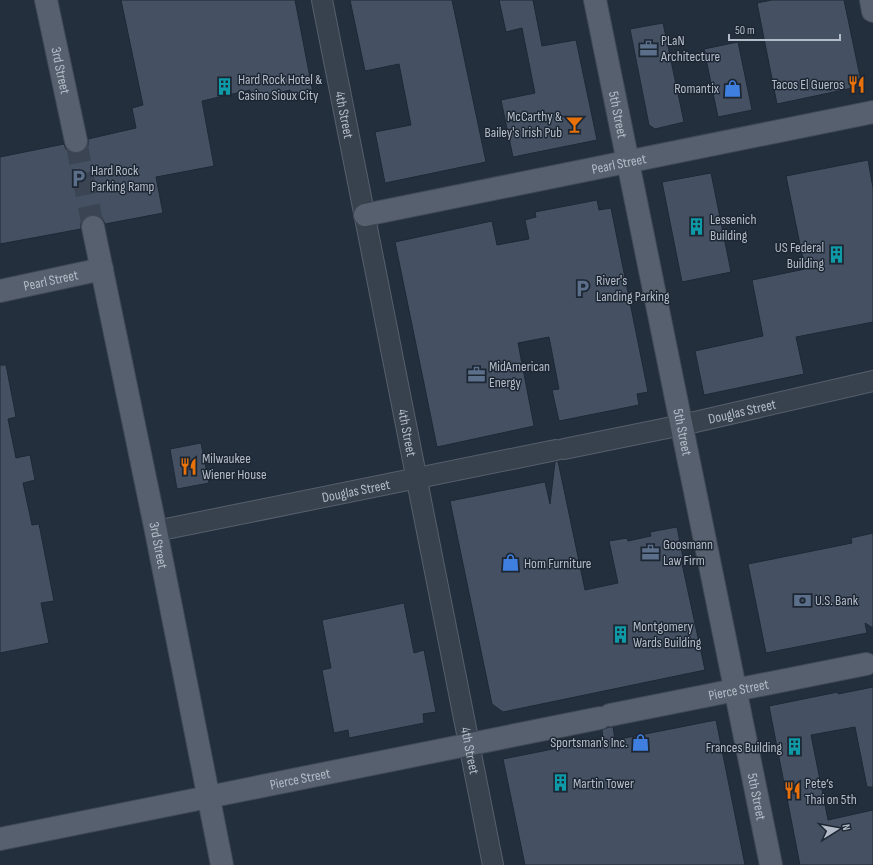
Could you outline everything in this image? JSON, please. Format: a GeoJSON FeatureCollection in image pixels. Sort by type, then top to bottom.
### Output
{"type":"FeatureCollection","features":[{"type":"Feature","properties":{"kind":"main road","name":"3rd Street"},"geometry":{"type":"LineString","coordinates":[[46,0],[76,141]]}},
{"type":"Feature","properties":{"kind":"main road","name":"5th Street"},"geometry":{"type":"LineString","coordinates":[[595,0],[771,865]]}},
{"type":"Feature","properties":{"kind":"main road"},"geometry":{"type":"LineString","coordinates":[[871,0],[873,11]]}},
{"type":"Feature","properties":{"kind":"main road","name":"Pearl Street"},"geometry":{"type":"LineString","coordinates":[[365,215],[873,112]]}},
{"type":"Feature","properties":{"kind":"main road","name":"3rd Street"},"geometry":{"type":"LineString","coordinates":[[93,226],[156,531],[222,865]]}},
{"type":"Feature","properties":{"kind":"main road","name":"Pearl Street"},"geometry":{"type":"LineString","coordinates":[[0,290],[102,269]]}},
{"type":"Feature","properties":{"kind":"main road","name":"Pierce Street"},"geometry":{"type":"LineString","coordinates":[[0,839],[866,664]]}},
{"type":"Feature","properties":{"kind":"street","name":"4th Street"},"geometry":{"type":"LineString","coordinates":[[322,0],[416,479],[494,865]]}},
{"type":"Feature","properties":{"kind":"street","name":"Douglas Street"},"geometry":{"type":"LineString","coordinates":[[156,531],[682,425],[873,381]]}},
{"type":"Feature","properties":{"kind":"building","name":"Hard Rock Hotel & Casino Sioux City"},"geometry":{"type":"Polygon","coordinates":[[[121,0],[295,0],[313,93],[292,97],[290,90],[252,99],[250,90],[202,101],[214,166],[156,177],[163,213],[105,224],[102,218],[97,215],[91,215],[84,218],[81,223],[81,229],[0,244],[0,157],[64,144],[66,149],[72,153],[79,153],[85,150],[88,145],[88,139],[136,128],[132,108],[143,105],[121,0]]]}},
{"type":"Feature","properties":{"kind":"building"},"geometry":{"type":"Polygon","coordinates":[[[350,0],[452,0],[486,162],[385,183],[375,132],[411,125],[399,64],[365,71],[350,0]]]}},
{"type":"Feature","properties":{"kind":"building"},"geometry":{"type":"Polygon","coordinates":[[[499,0],[533,0],[542,46],[576,40],[597,140],[513,157],[501,100],[535,93],[522,28],[506,32],[499,0]]]}},
{"type":"Feature","properties":{"kind":"building"},"geometry":{"type":"Polygon","coordinates":[[[772,0],[844,0],[862,86],[777,104],[757,3],[772,0]]]}},
{"type":"Feature","properties":{"kind":"building"},"geometry":{"type":"Polygon","coordinates":[[[663,23],[684,122],[655,129],[649,125],[630,29],[663,23]]]}},
{"type":"Feature","properties":{"kind":"building"},"geometry":{"type":"Polygon","coordinates":[[[738,42],[752,110],[718,117],[704,49],[738,42]]]}},
{"type":"Feature","properties":{"kind":"building"},"geometry":{"type":"Polygon","coordinates":[[[868,160],[873,188],[873,322],[796,337],[804,374],[704,395],[695,351],[763,336],[752,280],[805,269],[786,176],[868,160]]]}},
{"type":"Feature","properties":{"kind":"building","name":"Lessenich Building"},"geometry":{"type":"Polygon","coordinates":[[[711,173],[731,272],[682,282],[662,182],[711,173]]]}},
{"type":"Feature","properties":{"kind":"building"},"geometry":{"type":"Polygon","coordinates":[[[597,200],[599,210],[611,208],[648,392],[637,394],[639,405],[559,421],[552,390],[559,389],[549,337],[518,343],[534,426],[437,447],[395,242],[492,221],[497,245],[529,239],[525,220],[536,217],[535,212],[597,200]]]}},
{"type":"Feature","properties":{"kind":"building"},"geometry":{"type":"Polygon","coordinates":[[[0,365],[6,365],[16,417],[8,419],[16,458],[30,455],[35,480],[23,483],[32,525],[39,524],[54,601],[41,603],[49,643],[0,653],[0,365]]]}},
{"type":"Feature","properties":{"kind":"building","name":"Milwaukee Wiener House"},"geometry":{"type":"Polygon","coordinates":[[[201,443],[209,483],[177,489],[170,449],[201,443]]]}},
{"type":"Feature","properties":{"kind":"building"},"geometry":{"type":"Polygon","coordinates":[[[558,461],[585,590],[618,583],[609,541],[627,538],[628,541],[651,536],[650,532],[677,527],[683,558],[681,559],[705,670],[503,712],[492,704],[450,501],[545,482],[550,504],[555,462],[558,461]]]}},
{"type":"Feature","properties":{"kind":"building"},"geometry":{"type":"Polygon","coordinates":[[[873,533],[873,628],[865,623],[867,633],[766,653],[748,564],[852,543],[851,538],[873,533]]]}},
{"type":"Feature","properties":{"kind":"building"},"geometry":{"type":"Polygon","coordinates":[[[404,603],[414,653],[424,650],[436,712],[423,714],[424,723],[349,738],[348,730],[334,733],[322,670],[331,668],[322,620],[404,603]]]}},
{"type":"Feature","properties":{"kind":"building"},"geometry":{"type":"Polygon","coordinates":[[[873,687],[873,787],[867,787],[855,727],[811,735],[828,820],[873,810],[873,865],[800,865],[769,706],[838,692],[838,694],[873,687]]]}},
{"type":"Feature","properties":{"kind":"building"},"geometry":{"type":"Polygon","coordinates":[[[716,720],[745,865],[525,865],[503,759],[603,739],[602,730],[609,727],[613,727],[615,740],[716,720]]]}},
{"type":"Feature","properties":{"kind":"tunnel"},"geometry":{"type":"LineString","coordinates":[[76,141],[93,227]]}},
{"type":"Feature","properties":{"kind":"place","name":"PLaN Architecture"},"geometry":{"type":"Point","coordinates":[648,48]}},
{"type":"Feature","properties":{"kind":"place","name":"Tacos El Gueros"},"geometry":{"type":"Point","coordinates":[857,84]}},
{"type":"Feature","properties":{"kind":"place","name":"Hard Rock Hotel & Casino Sioux City"},"geometry":{"type":"Point","coordinates":[225,87]}},
{"type":"Feature","properties":{"kind":"place","name":"Romantix"},"geometry":{"type":"Point","coordinates":[732,88]}},
{"type":"Feature","properties":{"kind":"place","name":"McCarthy & Bailey's Irish Pub"},"geometry":{"type":"Point","coordinates":[575,124]}},
{"type":"Feature","properties":{"kind":"place","name":"Hard Rock Parking Ramp"},"geometry":{"type":"Point","coordinates":[78,178]}},
{"type":"Feature","properties":{"kind":"place","name":"Lessenich Building"},"geometry":{"type":"Point","coordinates":[697,227]}},
{"type":"Feature","properties":{"kind":"place","name":"US Federal Building"},"geometry":{"type":"Point","coordinates":[837,255]}},
{"type":"Feature","properties":{"kind":"place","name":"River's Landing Parking"},"geometry":{"type":"Point","coordinates":[583,288]}},
{"type":"Feature","properties":{"kind":"place","name":"MidAmerican Energy"},"geometry":{"type":"Point","coordinates":[476,374]}},
{"type":"Feature","properties":{"kind":"place","name":"Milwaukee Wiener House"},"geometry":{"type":"Point","coordinates":[189,466]}},
{"type":"Feature","properties":{"kind":"place","name":"Goosmann Law Firm"},"geometry":{"type":"Point","coordinates":[650,552]}},
{"type":"Feature","properties":{"kind":"place","name":"Hom Furniture"},"geometry":{"type":"Point","coordinates":[511,563]}},
{"type":"Feature","properties":{"kind":"place","name":"U.S. Bank"},"geometry":{"type":"Point","coordinates":[802,600]}},
{"type":"Feature","properties":{"kind":"place","name":"Montgomery Wards Building"},"geometry":{"type":"Point","coordinates":[620,634]}},
{"type":"Feature","properties":{"kind":"place","name":"Sportsman's Inc."},"geometry":{"type":"Point","coordinates":[641,742]}},
{"type":"Feature","properties":{"kind":"place","name":"Frances Building"},"geometry":{"type":"Point","coordinates":[795,747]}},
{"type":"Feature","properties":{"kind":"place","name":"Martin Tower"},"geometry":{"type":"Point","coordinates":[560,783]}},
{"type":"Feature","properties":{"kind":"place","name":"Pete’s Thai on 5th"},"geometry":{"type":"Point","coordinates":[792,791]}}]}
